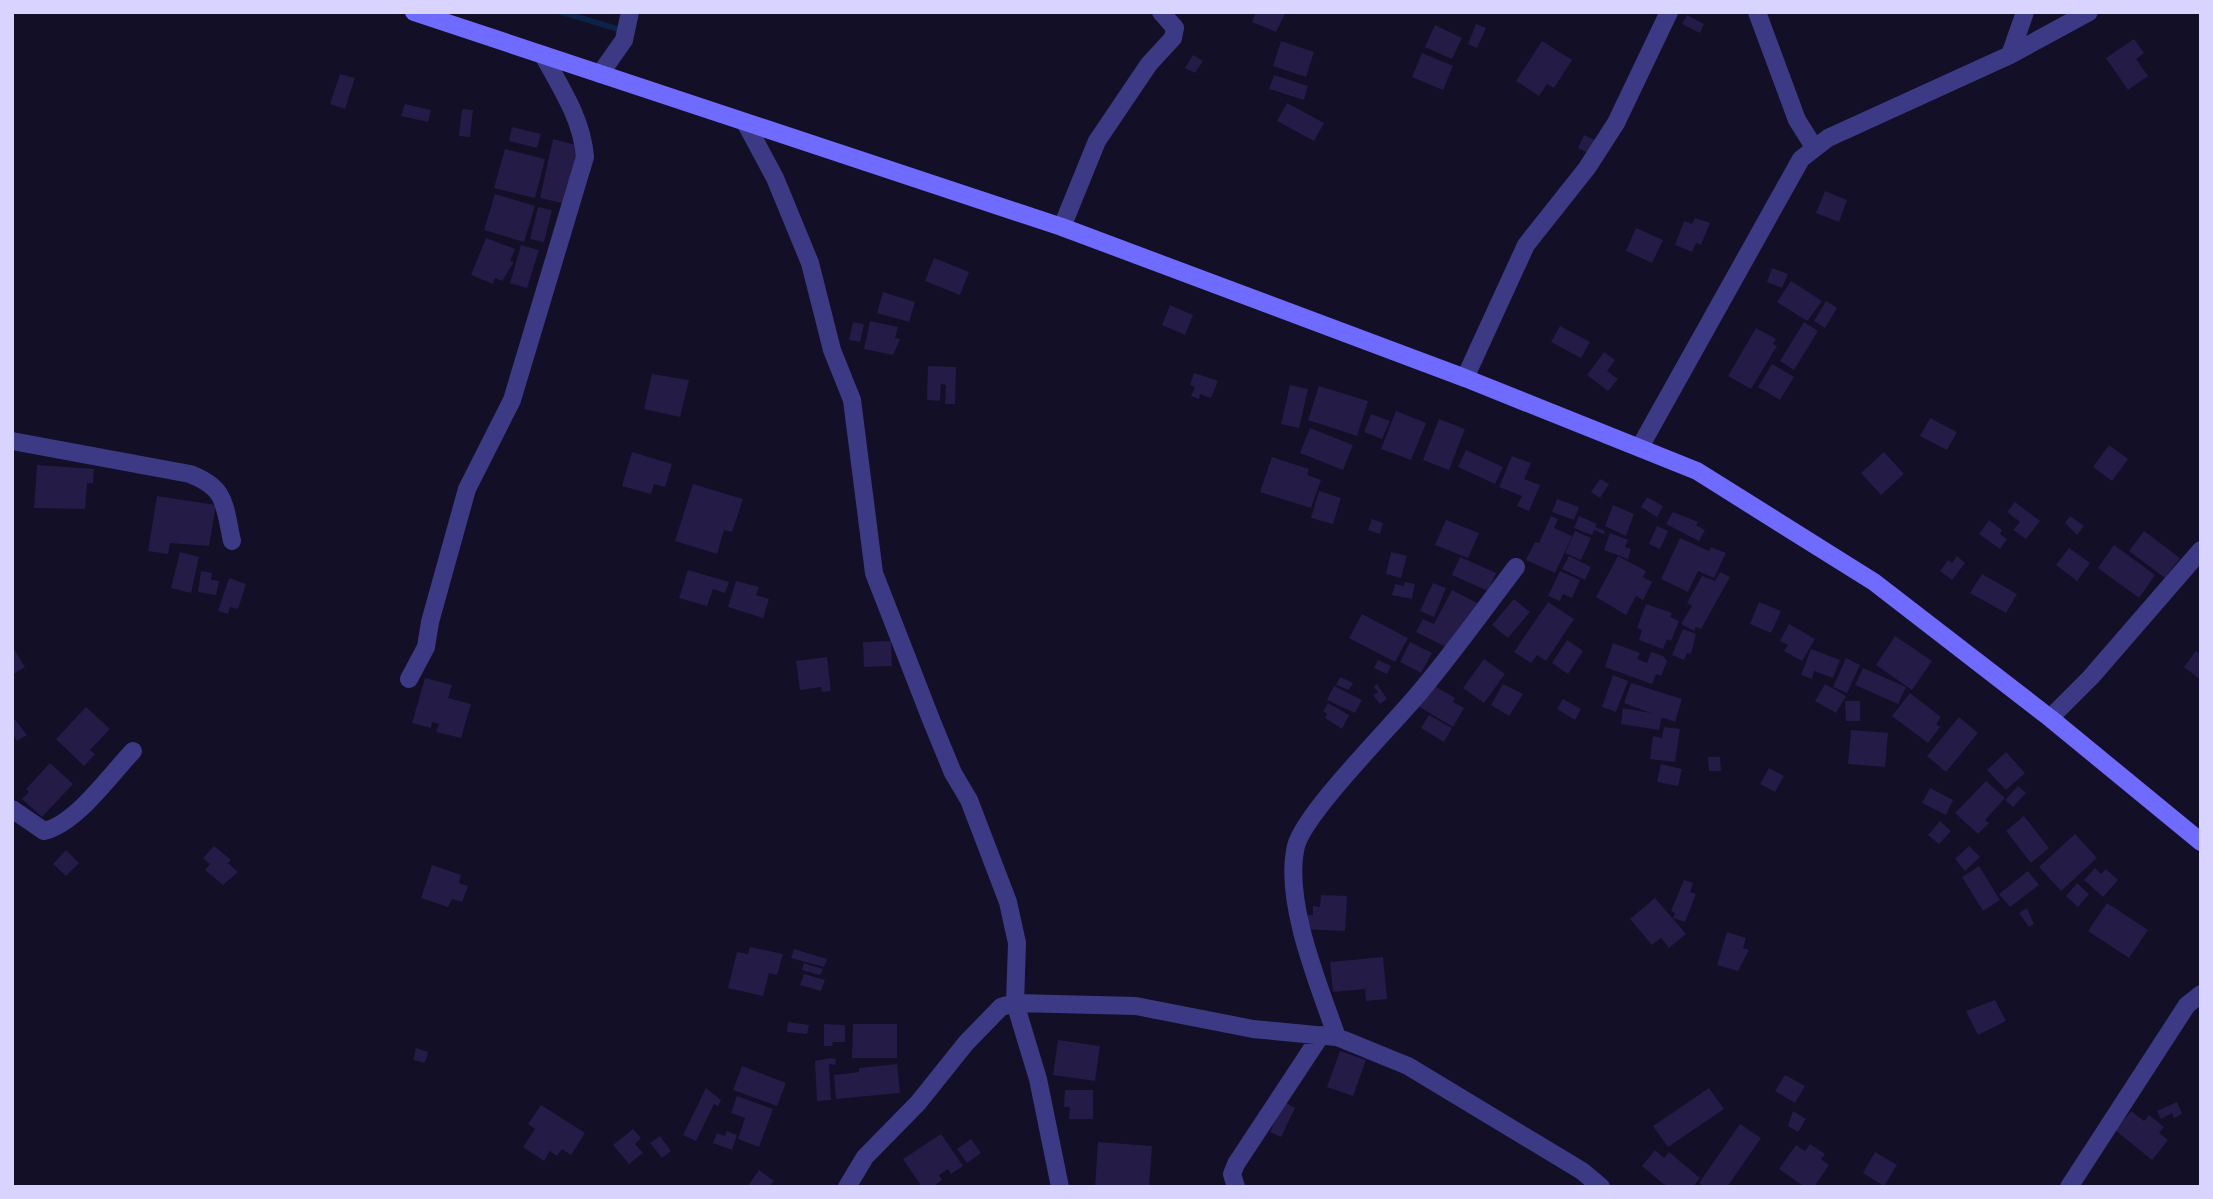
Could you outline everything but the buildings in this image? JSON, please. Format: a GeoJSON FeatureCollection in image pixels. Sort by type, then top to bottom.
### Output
{"type":"FeatureCollection","features":[{"type":"Feature","properties":{"kind":"main road"},"geometry":{"type":"LineString","coordinates":[[414,12],[1062,227],[1465,378],[1698,471],[1874,582],[2050,718],[2201,842]]}},
{"type":"Feature","properties":{"kind":"street"},"geometry":{"type":"LineString","coordinates":[[600,74],[624,40],[630,12]]}},
{"type":"Feature","properties":{"kind":"street"},"geometry":{"type":"LineString","coordinates":[[1062,227],[1097,141],[1149,64],[1173,38],[1175,29],[1161,12]]}},
{"type":"Feature","properties":{"kind":"street"},"geometry":{"type":"LineString","coordinates":[[1465,378],[1526,245],[1587,168],[1616,123],[1669,12]]}},
{"type":"Feature","properties":{"kind":"street"},"geometry":{"type":"LineString","coordinates":[[1757,12],[1797,120],[1814,147]]}},
{"type":"Feature","properties":{"kind":"street"},"geometry":{"type":"LineString","coordinates":[[2010,55],[2025,12]]}},
{"type":"Feature","properties":{"kind":"street"},"geometry":{"type":"LineString","coordinates":[[1640,447],[1790,175],[1814,147],[1842,131],[2010,55],[2089,12]]}},
{"type":"Feature","properties":{"kind":"street"},"geometry":{"type":"LineString","coordinates":[[409,679],[426,647],[430,622],[467,489],[512,400],[585,157],[583,136],[574,112],[543,55]]}},
{"type":"Feature","properties":{"kind":"street"},"geometry":{"type":"LineString","coordinates":[[746,124],[775,178],[810,262],[832,350],[852,400],[874,573],[932,722],[953,773],[969,800],[1008,902],[1017,943],[1016,1003],[1038,1079],[1060,1187]]}},
{"type":"Feature","properties":{"kind":"street"},"geometry":{"type":"LineString","coordinates":[[12,441],[190,474],[209,481],[223,498],[232,541]]}},
{"type":"Feature","properties":{"kind":"street"},"geometry":{"type":"LineString","coordinates":[[2050,718],[2091,677],[2201,550]]}},
{"type":"Feature","properties":{"kind":"street"},"geometry":{"type":"LineString","coordinates":[[1329,1036],[1308,958],[1296,886],[1296,847],[1315,812],[1421,691],[1516,567]]}},
{"type":"Feature","properties":{"kind":"street"},"geometry":{"type":"LineString","coordinates":[[12,809],[44,831],[56,828],[75,814],[133,751]]}},
{"type":"Feature","properties":{"kind":"street"},"geometry":{"type":"LineString","coordinates":[[2069,1187],[2187,1005],[2201,994]]}},
{"type":"Feature","properties":{"kind":"street"},"geometry":{"type":"LineString","coordinates":[[846,1187],[865,1157],[918,1103],[965,1043],[1001,1007],[1016,1003],[1136,1006],[1253,1028],[1329,1036],[1408,1066],[1582,1171],[1601,1187]]}},
{"type":"Feature","properties":{"kind":"street"},"geometry":{"type":"LineString","coordinates":[[1236,1187],[1232,1174],[1236,1164],[1329,1036]]}},
{"type":"Feature","properties":{"kind":"waterway"},"geometry":{"type":"LineString","coordinates":[[561,12],[618,29]]}}]}
